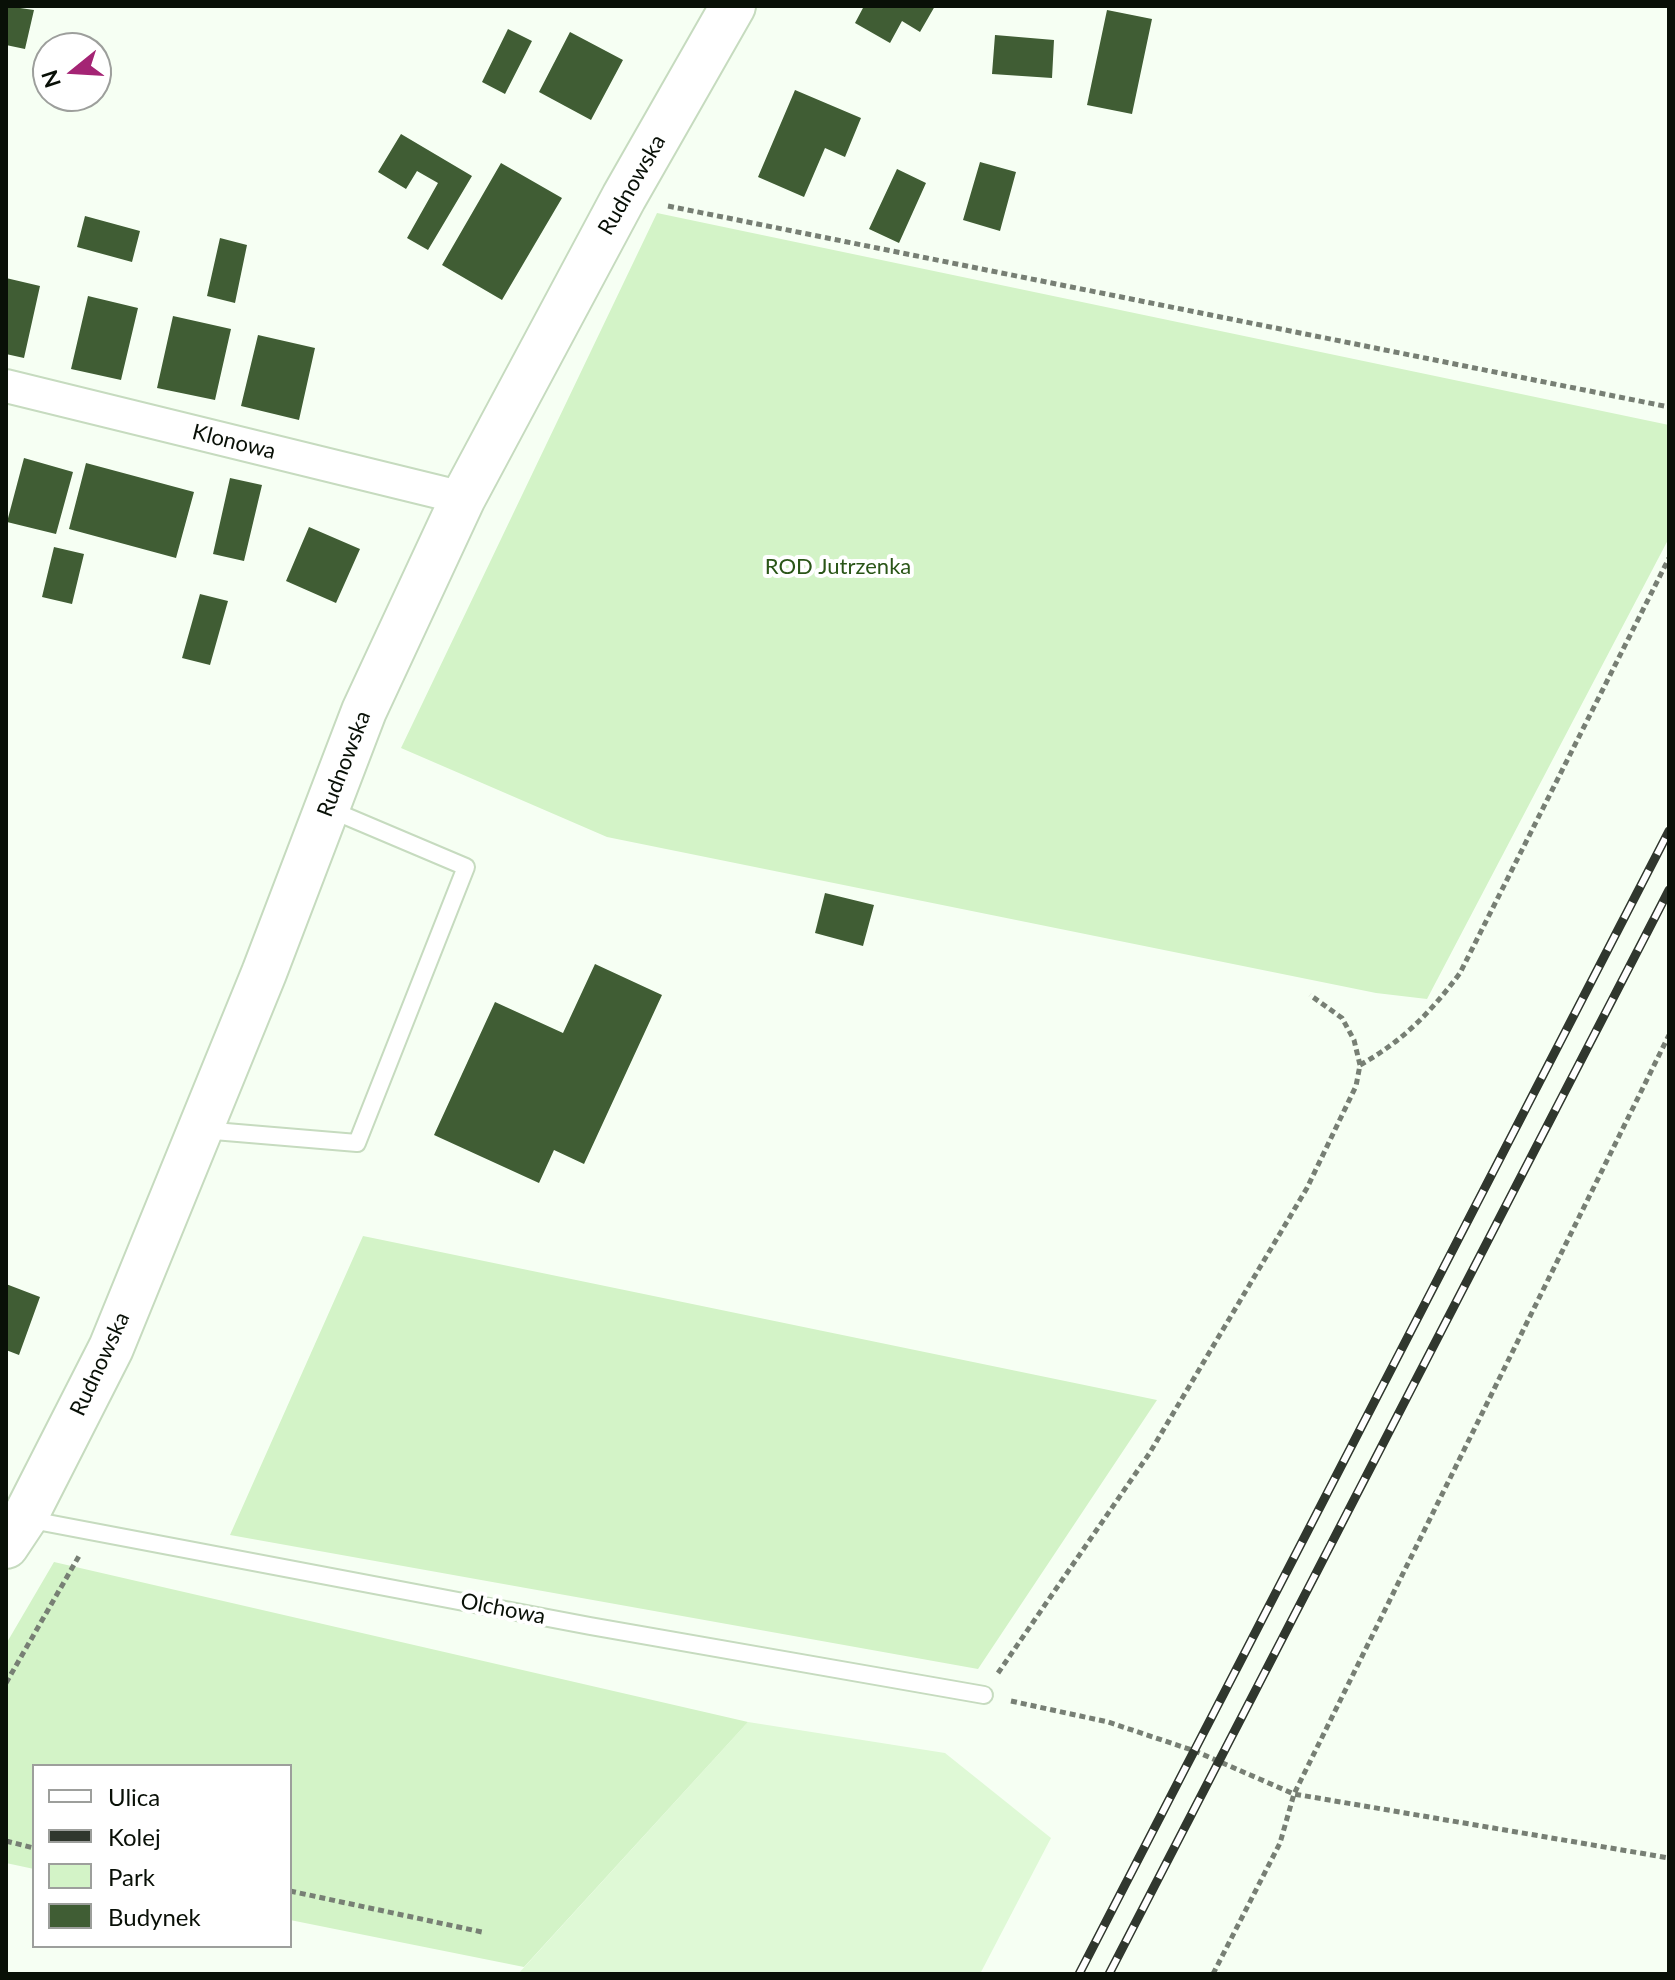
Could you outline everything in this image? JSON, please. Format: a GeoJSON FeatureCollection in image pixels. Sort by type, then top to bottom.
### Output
{"type":"FeatureCollection","features":[{"type":"Feature","properties":{"kind":"main road","name":"Rudnowska"},"geometry":{"type":"LineString","coordinates":[[12,1526],[111,1348],[201,1130],[364,711],[463,498],[624,197],[733,6]]}},
{"type":"Feature","properties":{"kind":"street","name":"Klonowa"},"geometry":{"type":"LineString","coordinates":[[6,386],[463,498]]}},
{"type":"Feature","properties":{"kind":"lane"},"geometry":{"type":"LineString","coordinates":[[201,1130],[357,1143],[461,881],[466,867],[327,808]]}},
{"type":"Feature","properties":{"kind":"lane","name":"Olchowa"},"geometry":{"type":"LineString","coordinates":[[12,1526],[984,1695]]}},
{"type":"Feature","properties":{"kind":"path"},"geometry":{"type":"LineString","coordinates":[[624,197],[1669,407]]}},
{"type":"Feature","properties":{"kind":"path"},"geometry":{"type":"LineString","coordinates":[[1360,1065],[1394,1046],[1431,1012],[1460,973],[1669,558]]}},
{"type":"Feature","properties":{"kind":"path"},"geometry":{"type":"LineString","coordinates":[[1310,995],[1342,1018],[1360,1065],[1356,1086],[1307,1188],[1165,1427],[984,1695],[1108,1722],[1195,1751],[1294,1794],[1669,1858]]}},
{"type":"Feature","properties":{"kind":"path"},"geometry":{"type":"LineString","coordinates":[[1213,1974],[1280,1843],[1294,1794],[1669,1035]]}},
{"type":"Feature","properties":{"kind":"path"},"geometry":{"type":"LineString","coordinates":[[6,1683],[80,1555]]}},
{"type":"Feature","properties":{"kind":"path"},"geometry":{"type":"LineString","coordinates":[[6,1841],[32,1848]]}},
{"type":"Feature","properties":{"kind":"path"},"geometry":{"type":"LineString","coordinates":[[292,1891],[482,1932]]}},
{"type":"Feature","properties":{"kind":"shaded area"},"geometry":{"type":"Polygon","coordinates":[[[748,1722],[945,1753],[1051,1838],[980,1974],[518,1974],[748,1722]]]}},
{"type":"Feature","properties":{"kind":"green space","name":"ROD Jutrzenka"},"geometry":{"type":"Polygon","coordinates":[[[657,213],[1669,425],[1669,538],[1427,999],[1376,993],[607,837],[401,748],[657,213]]]}},
{"type":"Feature","properties":{"kind":"green space"},"geometry":{"type":"Polygon","coordinates":[[[363,1236],[1157,1400],[978,1669],[230,1535],[363,1236]]]}},
{"type":"Feature","properties":{"kind":"green space"},"geometry":{"type":"Polygon","coordinates":[[[54,1562],[748,1722],[524,1967],[292,1920],[292,1764],[32,1764],[32,1869],[6,1863],[6,1644],[54,1562]]]}},
{"type":"Feature","properties":{"kind":"building"},"geometry":{"type":"Polygon","coordinates":[[[6,6],[34,10],[25,49],[6,45],[6,6]]]}},
{"type":"Feature","properties":{"kind":"building"},"geometry":{"type":"Polygon","coordinates":[[[864,6],[935,6],[920,32],[902,21],[890,43],[855,23],[864,6]]]}},
{"type":"Feature","properties":{"kind":"building"},"geometry":{"type":"Polygon","coordinates":[[[1107,10],[1152,19],[1132,114],[1087,105],[1107,10]]]}},
{"type":"Feature","properties":{"kind":"building"},"geometry":{"type":"Polygon","coordinates":[[[508,29],[532,41],[505,94],[482,82],[508,29]]]}},
{"type":"Feature","properties":{"kind":"building"},"geometry":{"type":"Polygon","coordinates":[[[570,32],[623,60],[591,120],[539,92],[570,32]]]}},
{"type":"Feature","properties":{"kind":"building"},"geometry":{"type":"Polygon","coordinates":[[[995,35],[1054,40],[1052,78],[992,74],[995,35]]]}},
{"type":"Feature","properties":{"kind":"building"},"geometry":{"type":"Polygon","coordinates":[[[795,90],[861,118],[845,157],[825,148],[804,197],[758,177],[795,90]]]}},
{"type":"Feature","properties":{"kind":"building"},"geometry":{"type":"Polygon","coordinates":[[[401,134],[472,176],[428,250],[407,238],[438,183],[417,171],[406,189],[378,172],[401,134]]]}},
{"type":"Feature","properties":{"kind":"building"},"geometry":{"type":"Polygon","coordinates":[[[980,162],[1016,172],[1000,231],[963,220],[980,162]]]}},
{"type":"Feature","properties":{"kind":"building"},"geometry":{"type":"Polygon","coordinates":[[[501,163],[562,198],[502,300],[442,265],[501,163]]]}},
{"type":"Feature","properties":{"kind":"building"},"geometry":{"type":"Polygon","coordinates":[[[897,169],[926,183],[899,243],[869,229],[897,169]]]}},
{"type":"Feature","properties":{"kind":"building"},"geometry":{"type":"Polygon","coordinates":[[[85,216],[140,231],[132,262],[77,247],[85,216]]]}},
{"type":"Feature","properties":{"kind":"building"},"geometry":{"type":"Polygon","coordinates":[[[220,238],[247,245],[235,303],[207,296],[220,238]]]}},
{"type":"Feature","properties":{"kind":"building"},"geometry":{"type":"Polygon","coordinates":[[[6,278],[40,286],[24,358],[6,354],[6,278]]]}},
{"type":"Feature","properties":{"kind":"building"},"geometry":{"type":"Polygon","coordinates":[[[88,296],[138,308],[121,380],[71,369],[88,296]]]}},
{"type":"Feature","properties":{"kind":"building"},"geometry":{"type":"Polygon","coordinates":[[[173,316],[231,329],[215,400],[157,388],[173,316]]]}},
{"type":"Feature","properties":{"kind":"building"},"geometry":{"type":"Polygon","coordinates":[[[258,335],[315,348],[299,420],[241,406],[258,335]]]}},
{"type":"Feature","properties":{"kind":"building"},"geometry":{"type":"Polygon","coordinates":[[[24,458],[73,472],[56,534],[7,522],[24,458]]]}},
{"type":"Feature","properties":{"kind":"building"},"geometry":{"type":"Polygon","coordinates":[[[86,463],[194,492],[176,558],[69,529],[86,463]]]}},
{"type":"Feature","properties":{"kind":"building"},"geometry":{"type":"Polygon","coordinates":[[[230,478],[262,485],[244,561],[213,554],[230,478]]]}},
{"type":"Feature","properties":{"kind":"building"},"geometry":{"type":"Polygon","coordinates":[[[309,527],[360,549],[336,603],[286,581],[309,527]]]}},
{"type":"Feature","properties":{"kind":"building"},"geometry":{"type":"Polygon","coordinates":[[[54,547],[84,554],[72,604],[42,597],[54,547]]]}},
{"type":"Feature","properties":{"kind":"building"},"geometry":{"type":"Polygon","coordinates":[[[200,594],[228,601],[210,665],[182,658],[200,594]]]}},
{"type":"Feature","properties":{"kind":"building"},"geometry":{"type":"Polygon","coordinates":[[[825,893],[874,905],[863,946],[815,933],[825,893]]]}},
{"type":"Feature","properties":{"kind":"building"},"geometry":{"type":"Polygon","coordinates":[[[595,964],[662,995],[584,1164],[554,1150],[539,1183],[434,1135],[495,1002],[563,1033],[595,964]]]}},
{"type":"Feature","properties":{"kind":"building"},"geometry":{"type":"Polygon","coordinates":[[[6,1284],[40,1297],[19,1355],[6,1350],[6,1284]]]}},
{"type":"Feature","properties":{"kind":"railway"},"geometry":{"type":"LineString","coordinates":[[1079,1974],[1669,831]]}},
{"type":"Feature","properties":{"kind":"railway"},"geometry":{"type":"LineString","coordinates":[[1109,1974],[1669,890]]}}]}
